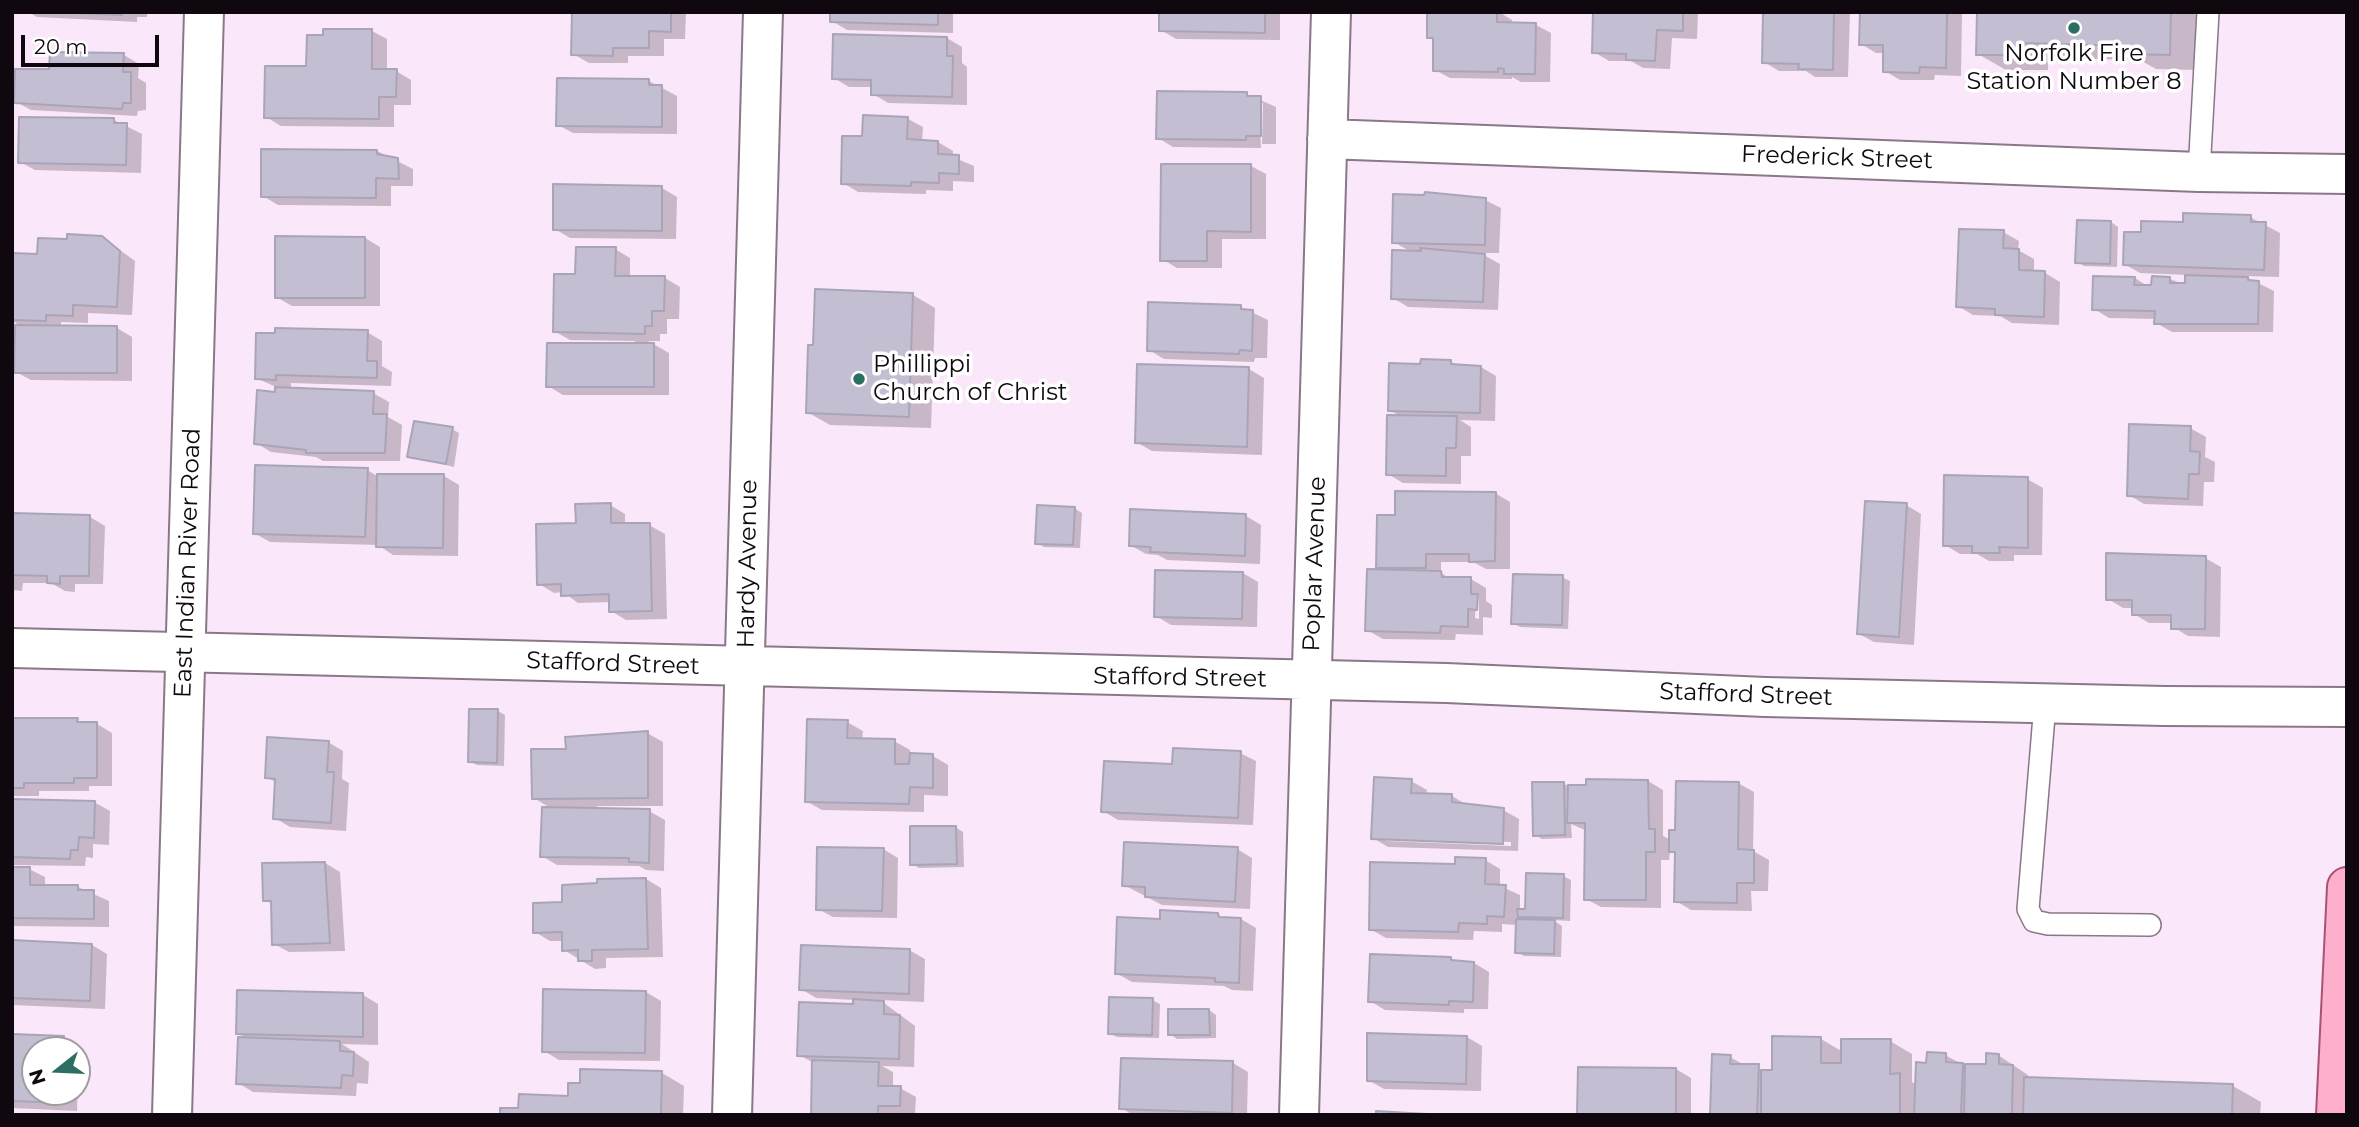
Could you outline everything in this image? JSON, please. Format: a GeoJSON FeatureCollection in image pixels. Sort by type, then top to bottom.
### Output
{"type":"FeatureCollection","features":[{"type":"Feature","properties":{"kind":"main road"},"geometry":{"type":"LineString","coordinates":[[2336,1115],[2347,887]]}},
{"type":"Feature","properties":{"kind":"street","name":"East Indian River Road"},"geometry":{"type":"LineString","coordinates":[[172,1115],[204,12]]}},
{"type":"Feature","properties":{"kind":"street","name":"Hardy Avenue"},"geometry":{"type":"LineString","coordinates":[[732,1115],[763,12]]}},
{"type":"Feature","properties":{"kind":"street","name":"Poplar Avenue"},"geometry":{"type":"LineString","coordinates":[[1299,1115],[1331,12]]}},
{"type":"Feature","properties":{"kind":"street","name":"Frederick Street"},"geometry":{"type":"LineString","coordinates":[[1327,139],[2199,172],[2347,174]]}},
{"type":"Feature","properties":{"kind":"street","name":"Stafford Street"},"geometry":{"type":"LineString","coordinates":[[12,648],[1312,681],[2045,704],[2347,706]]}},
{"type":"Feature","properties":{"kind":"lane"},"geometry":{"type":"LineString","coordinates":[[2199,172],[2207,12]]}},
{"type":"Feature","properties":{"kind":"lane"},"geometry":{"type":"LineString","coordinates":[[2045,704],[2028,909],[2034,921],[2048,924],[2150,925]]}},
{"type":"Feature","properties":{"kind":"building"},"geometry":{"type":"Polygon","coordinates":[[[54,12],[122,12],[122,15],[54,12]]]}},
{"type":"Feature","properties":{"kind":"building"},"geometry":{"type":"Polygon","coordinates":[[[572,12],[671,12],[671,32],[649,31],[649,48],[613,48],[613,56],[571,55],[572,12]]]}},
{"type":"Feature","properties":{"kind":"building"},"geometry":{"type":"Polygon","coordinates":[[[830,12],[938,12],[938,25],[830,22],[830,12]]]}},
{"type":"Feature","properties":{"kind":"building"},"geometry":{"type":"Polygon","coordinates":[[[1159,12],[1265,12],[1265,33],[1159,31],[1159,12]]]}},
{"type":"Feature","properties":{"kind":"building"},"geometry":{"type":"Polygon","coordinates":[[[1427,12],[1497,12],[1497,22],[1536,23],[1535,74],[1504,74],[1504,69],[1498,68],[1498,72],[1433,71],[1433,38],[1427,38],[1427,12]]]}},
{"type":"Feature","properties":{"kind":"building"},"geometry":{"type":"Polygon","coordinates":[[[1593,12],[1683,12],[1683,31],[1657,30],[1655,61],[1626,60],[1626,54],[1592,53],[1593,12]]]}},
{"type":"Feature","properties":{"kind":"building"},"geometry":{"type":"Polygon","coordinates":[[[1763,12],[1834,12],[1833,70],[1798,69],[1799,64],[1762,63],[1763,12]]]}},
{"type":"Feature","properties":{"kind":"building"},"geometry":{"type":"Polygon","coordinates":[[[1860,12],[1947,12],[1946,68],[1920,67],[1919,73],[1883,72],[1883,45],[1859,45],[1860,12]]]}},
{"type":"Feature","properties":{"kind":"building","name":"Norfolk Fire Station Number 8"},"geometry":{"type":"Polygon","coordinates":[[[1977,12],[2171,12],[2170,55],[2126,54],[2127,46],[2021,43],[2021,55],[1976,55],[1977,12]]]}},
{"type":"Feature","properties":{"kind":"building"},"geometry":{"type":"Polygon","coordinates":[[[323,29],[372,29],[372,69],[397,69],[396,97],[379,97],[379,119],[264,118],[265,66],[306,66],[307,35],[323,35],[323,29]]]}},
{"type":"Feature","properties":{"kind":"building"},"geometry":{"type":"Polygon","coordinates":[[[833,34],[947,37],[947,56],[953,56],[952,97],[871,95],[871,80],[832,79],[833,34]]]}},
{"type":"Feature","properties":{"kind":"building"},"geometry":{"type":"Polygon","coordinates":[[[50,52],[124,53],[123,72],[131,72],[131,103],[123,103],[122,109],[14,103],[15,69],[49,69],[50,52]]]}},
{"type":"Feature","properties":{"kind":"building"},"geometry":{"type":"Polygon","coordinates":[[[557,78],[649,79],[649,85],[662,85],[662,127],[556,126],[557,78]]]}},
{"type":"Feature","properties":{"kind":"building"},"geometry":{"type":"Polygon","coordinates":[[[1157,91],[1247,92],[1247,96],[1261,96],[1261,136],[1246,136],[1246,140],[1156,139],[1157,91]]]}},
{"type":"Feature","properties":{"kind":"building"},"geometry":{"type":"Polygon","coordinates":[[[863,115],[908,117],[907,139],[938,141],[938,154],[959,155],[959,174],[939,173],[939,183],[911,182],[911,186],[841,184],[842,136],[862,136],[863,115]]]}},
{"type":"Feature","properties":{"kind":"building"},"geometry":{"type":"Polygon","coordinates":[[[19,117],[114,118],[114,123],[127,123],[126,165],[18,163],[19,117]]]}},
{"type":"Feature","properties":{"kind":"building"},"geometry":{"type":"Polygon","coordinates":[[[261,149],[377,150],[377,154],[398,158],[399,179],[376,178],[376,198],[261,197],[261,149]]]}},
{"type":"Feature","properties":{"kind":"building"},"geometry":{"type":"Polygon","coordinates":[[[1161,164],[1251,164],[1251,232],[1207,231],[1207,261],[1160,261],[1161,164]]]}},
{"type":"Feature","properties":{"kind":"building"},"geometry":{"type":"Polygon","coordinates":[[[553,184],[662,186],[662,231],[553,230],[553,184]]]}},
{"type":"Feature","properties":{"kind":"building"},"geometry":{"type":"Polygon","coordinates":[[[1425,192],[1486,198],[1485,245],[1392,243],[1393,194],[1424,195],[1425,192]]]}},
{"type":"Feature","properties":{"kind":"building"},"geometry":{"type":"Polygon","coordinates":[[[2183,213],[2251,215],[2251,222],[2266,222],[2264,270],[2123,265],[2124,232],[2141,232],[2141,221],[2183,222],[2183,213]]]}},
{"type":"Feature","properties":{"kind":"building"},"geometry":{"type":"Polygon","coordinates":[[[2077,220],[2111,221],[2110,264],[2075,263],[2077,220]]]}},
{"type":"Feature","properties":{"kind":"building"},"geometry":{"type":"Polygon","coordinates":[[[1959,229],[2004,230],[2003,248],[2019,249],[2019,270],[2045,271],[2044,317],[1995,315],[1995,309],[1956,307],[1959,229]]]}},
{"type":"Feature","properties":{"kind":"building"},"geometry":{"type":"Polygon","coordinates":[[[67,234],[102,236],[120,251],[117,307],[73,305],[73,316],[46,315],[46,321],[12,320],[12,253],[37,254],[38,238],[67,239],[67,234]]]}},
{"type":"Feature","properties":{"kind":"building"},"geometry":{"type":"Polygon","coordinates":[[[275,236],[365,237],[365,298],[275,298],[275,236]]]}},
{"type":"Feature","properties":{"kind":"building"},"geometry":{"type":"Polygon","coordinates":[[[576,247],[616,247],[615,276],[665,276],[664,311],[652,311],[652,326],[645,326],[645,334],[553,332],[554,274],[575,274],[576,247]]]}},
{"type":"Feature","properties":{"kind":"building"},"geometry":{"type":"Polygon","coordinates":[[[1420,248],[1485,254],[1483,302],[1391,299],[1392,250],[1421,251],[1420,248]]]}},
{"type":"Feature","properties":{"kind":"building"},"geometry":{"type":"Polygon","coordinates":[[[2185,275],[2248,277],[2248,280],[2259,281],[2258,324],[2154,324],[2155,311],[2092,310],[2093,276],[2135,277],[2134,285],[2151,285],[2152,276],[2170,277],[2170,283],[2185,283],[2185,275]]]}},
{"type":"Feature","properties":{"kind":"building","name":"Phillippi Church of Christ"},"geometry":{"type":"Polygon","coordinates":[[[815,289],[913,293],[909,417],[806,413],[808,345],[813,345],[815,289]]]}},
{"type":"Feature","properties":{"kind":"building"},"geometry":{"type":"Polygon","coordinates":[[[1148,302],[1241,305],[1241,309],[1253,310],[1252,351],[1240,350],[1239,354],[1147,351],[1148,302]]]}},
{"type":"Feature","properties":{"kind":"building"},"geometry":{"type":"Polygon","coordinates":[[[15,325],[117,326],[117,373],[14,373],[15,325]]]}},
{"type":"Feature","properties":{"kind":"building"},"geometry":{"type":"Polygon","coordinates":[[[275,328],[368,330],[367,361],[377,361],[377,378],[276,375],[276,380],[255,379],[256,333],[275,333],[275,328]]]}},
{"type":"Feature","properties":{"kind":"building"},"geometry":{"type":"Polygon","coordinates":[[[547,343],[654,343],[654,387],[546,387],[547,343]]]}},
{"type":"Feature","properties":{"kind":"building"},"geometry":{"type":"Polygon","coordinates":[[[1421,359],[1451,360],[1451,364],[1481,366],[1480,413],[1388,411],[1389,363],[1420,364],[1421,359]]]}},
{"type":"Feature","properties":{"kind":"building"},"geometry":{"type":"Polygon","coordinates":[[[1137,364],[1249,367],[1247,447],[1135,443],[1137,364]]]}},
{"type":"Feature","properties":{"kind":"building"},"geometry":{"type":"Polygon","coordinates":[[[275,387],[374,391],[373,414],[387,414],[385,453],[306,453],[306,450],[254,444],[257,390],[275,392],[275,387]]]}},
{"type":"Feature","properties":{"kind":"building"},"geometry":{"type":"Polygon","coordinates":[[[1387,415],[1457,416],[1456,448],[1446,448],[1446,476],[1386,475],[1387,415]]]}},
{"type":"Feature","properties":{"kind":"building"},"geometry":{"type":"Polygon","coordinates":[[[414,421],[453,427],[446,464],[407,457],[414,421]]]}},
{"type":"Feature","properties":{"kind":"building"},"geometry":{"type":"Polygon","coordinates":[[[2129,424],[2191,426],[2190,451],[2200,452],[2199,474],[2189,474],[2188,499],[2127,496],[2129,424]]]}},
{"type":"Feature","properties":{"kind":"building"},"geometry":{"type":"Polygon","coordinates":[[[255,465],[368,468],[365,537],[253,534],[255,465]]]}},
{"type":"Feature","properties":{"kind":"building"},"geometry":{"type":"Polygon","coordinates":[[[377,474],[444,474],[443,548],[376,547],[377,474]]]}},
{"type":"Feature","properties":{"kind":"building"},"geometry":{"type":"Polygon","coordinates":[[[1944,475],[2028,477],[2028,548],[1999,547],[2000,553],[1972,553],[1972,546],[1943,546],[1944,475]]]}},
{"type":"Feature","properties":{"kind":"building"},"geometry":{"type":"Polygon","coordinates":[[[1395,491],[1496,492],[1495,561],[1469,562],[1469,554],[1426,554],[1426,568],[1376,568],[1377,515],[1395,515],[1395,491]]]}},
{"type":"Feature","properties":{"kind":"building"},"geometry":{"type":"Polygon","coordinates":[[[1865,501],[1907,503],[1899,637],[1857,634],[1865,501]]]}},
{"type":"Feature","properties":{"kind":"building"},"geometry":{"type":"Polygon","coordinates":[[[611,503],[611,523],[650,523],[652,611],[609,612],[609,594],[561,596],[561,584],[537,585],[536,524],[576,523],[575,504],[611,503]]]}},
{"type":"Feature","properties":{"kind":"building"},"geometry":{"type":"Polygon","coordinates":[[[1037,505],[1075,507],[1073,545],[1035,544],[1037,505]]]}},
{"type":"Feature","properties":{"kind":"building"},"geometry":{"type":"Polygon","coordinates":[[[1130,509],[1246,514],[1245,556],[1150,552],[1151,547],[1129,546],[1130,509]]]}},
{"type":"Feature","properties":{"kind":"building"},"geometry":{"type":"Polygon","coordinates":[[[12,513],[90,515],[89,576],[60,576],[60,584],[47,583],[47,576],[12,575],[12,513]]]}},
{"type":"Feature","properties":{"kind":"building"},"geometry":{"type":"Polygon","coordinates":[[[2106,553],[2206,556],[2205,629],[2171,629],[2171,615],[2132,615],[2132,600],[2106,600],[2106,553]]]}},
{"type":"Feature","properties":{"kind":"building"},"geometry":{"type":"Polygon","coordinates":[[[1367,569],[1441,571],[1442,577],[1471,577],[1471,594],[1478,594],[1477,610],[1468,609],[1468,627],[1441,626],[1440,633],[1365,631],[1367,569]]]}},
{"type":"Feature","properties":{"kind":"building"},"geometry":{"type":"Polygon","coordinates":[[[1155,570],[1243,572],[1242,619],[1154,617],[1155,570]]]}},
{"type":"Feature","properties":{"kind":"building"},"geometry":{"type":"Polygon","coordinates":[[[1513,574],[1563,575],[1562,625],[1511,624],[1513,574]]]}},
{"type":"Feature","properties":{"kind":"building"},"geometry":{"type":"Polygon","coordinates":[[[469,709],[498,709],[497,763],[468,762],[469,709]]]}},
{"type":"Feature","properties":{"kind":"building"},"geometry":{"type":"Polygon","coordinates":[[[12,718],[78,718],[77,722],[97,722],[97,778],[74,778],[74,783],[24,783],[24,788],[12,788],[12,718]]]}},
{"type":"Feature","properties":{"kind":"building"},"geometry":{"type":"Polygon","coordinates":[[[807,719],[848,720],[847,738],[895,739],[895,764],[909,764],[910,753],[933,754],[933,788],[910,787],[909,804],[805,802],[807,719]]]}},
{"type":"Feature","properties":{"kind":"building"},"geometry":{"type":"Polygon","coordinates":[[[648,731],[648,798],[532,799],[531,749],[566,749],[565,737],[648,731]]]}},
{"type":"Feature","properties":{"kind":"building"},"geometry":{"type":"Polygon","coordinates":[[[267,737],[329,741],[327,772],[334,772],[331,823],[273,819],[275,779],[265,778],[267,737]]]}},
{"type":"Feature","properties":{"kind":"building"},"geometry":{"type":"Polygon","coordinates":[[[1173,748],[1241,751],[1238,818],[1101,812],[1104,761],[1172,764],[1173,748]]]}},
{"type":"Feature","properties":{"kind":"building"},"geometry":{"type":"Polygon","coordinates":[[[1374,777],[1412,779],[1411,793],[1452,794],[1452,802],[1504,808],[1503,844],[1371,839],[1374,777]]]}},
{"type":"Feature","properties":{"kind":"building"},"geometry":{"type":"Polygon","coordinates":[[[1586,779],[1648,780],[1649,829],[1655,829],[1655,852],[1646,852],[1646,900],[1584,900],[1585,823],[1567,823],[1568,785],[1586,785],[1586,779]]]}},
{"type":"Feature","properties":{"kind":"building"},"geometry":{"type":"Polygon","coordinates":[[[1676,781],[1739,782],[1738,849],[1754,850],[1754,883],[1737,883],[1737,903],[1674,902],[1675,852],[1669,852],[1669,830],[1675,830],[1676,781]]]}},
{"type":"Feature","properties":{"kind":"building"},"geometry":{"type":"Polygon","coordinates":[[[1532,782],[1564,782],[1565,835],[1533,836],[1532,782]]]}},
{"type":"Feature","properties":{"kind":"building"},"geometry":{"type":"Polygon","coordinates":[[[12,799],[95,801],[94,838],[79,837],[78,850],[71,850],[70,859],[12,857],[12,799]]]}},
{"type":"Feature","properties":{"kind":"building"},"geometry":{"type":"Polygon","coordinates":[[[542,807],[650,809],[649,863],[629,862],[629,858],[540,857],[542,807]]]}},
{"type":"Feature","properties":{"kind":"building"},"geometry":{"type":"Polygon","coordinates":[[[910,826],[956,826],[957,864],[910,865],[910,826]]]}},
{"type":"Feature","properties":{"kind":"building"},"geometry":{"type":"Polygon","coordinates":[[[1124,842],[1238,847],[1235,902],[1145,897],[1145,887],[1122,886],[1124,842]]]}},
{"type":"Feature","properties":{"kind":"building"},"geometry":{"type":"Polygon","coordinates":[[[817,847],[884,848],[882,911],[816,910],[817,847]]]}},
{"type":"Feature","properties":{"kind":"building"},"geometry":{"type":"Polygon","coordinates":[[[1455,857],[1486,858],[1485,884],[1506,885],[1504,917],[1487,916],[1487,924],[1459,923],[1458,932],[1369,930],[1370,862],[1455,864],[1455,857]]]}},
{"type":"Feature","properties":{"kind":"building"},"geometry":{"type":"Polygon","coordinates":[[[325,862],[330,943],[272,945],[271,901],[263,901],[262,863],[325,862]]]}},
{"type":"Feature","properties":{"kind":"building"},"geometry":{"type":"Polygon","coordinates":[[[12,867],[30,867],[30,885],[78,885],[78,890],[94,890],[94,919],[12,918],[12,867]]]}},
{"type":"Feature","properties":{"kind":"building"},"geometry":{"type":"Polygon","coordinates":[[[1526,873],[1564,874],[1563,918],[1518,917],[1517,909],[1525,909],[1526,873]]]}},
{"type":"Feature","properties":{"kind":"building"},"geometry":{"type":"Polygon","coordinates":[[[646,878],[648,949],[592,950],[592,961],[578,961],[578,950],[562,951],[562,932],[533,933],[533,903],[562,902],[562,885],[597,883],[597,879],[646,878]]]}},
{"type":"Feature","properties":{"kind":"building"},"geometry":{"type":"Polygon","coordinates":[[[1160,910],[1218,913],[1219,917],[1241,918],[1239,983],[1215,982],[1215,978],[1115,974],[1117,917],[1160,919],[1160,910]]]}},
{"type":"Feature","properties":{"kind":"building"},"geometry":{"type":"Polygon","coordinates":[[[1516,919],[1555,920],[1554,954],[1515,953],[1516,919]]]}},
{"type":"Feature","properties":{"kind":"building"},"geometry":{"type":"Polygon","coordinates":[[[12,940],[92,944],[90,1001],[12,998],[12,940]]]}},
{"type":"Feature","properties":{"kind":"building"},"geometry":{"type":"Polygon","coordinates":[[[801,945],[910,949],[909,994],[799,990],[801,945]]]}},
{"type":"Feature","properties":{"kind":"building"},"geometry":{"type":"Polygon","coordinates":[[[1370,954],[1451,957],[1451,960],[1474,962],[1473,1002],[1449,1001],[1449,1005],[1368,1002],[1370,954]]]}},
{"type":"Feature","properties":{"kind":"building"},"geometry":{"type":"Polygon","coordinates":[[[543,989],[646,991],[645,1053],[542,1052],[543,989]]]}},
{"type":"Feature","properties":{"kind":"building"},"geometry":{"type":"Polygon","coordinates":[[[237,990],[363,993],[363,1037],[236,1034],[237,990]]]}},
{"type":"Feature","properties":{"kind":"building"},"geometry":{"type":"Polygon","coordinates":[[[1109,997],[1153,998],[1152,1035],[1108,1034],[1109,997]]]}},
{"type":"Feature","properties":{"kind":"building"},"geometry":{"type":"Polygon","coordinates":[[[853,999],[884,1001],[884,1014],[900,1015],[899,1059],[797,1056],[799,1002],[853,1004],[853,999]]]}},
{"type":"Feature","properties":{"kind":"building"},"geometry":{"type":"Polygon","coordinates":[[[1168,1009],[1209,1009],[1210,1035],[1168,1035],[1168,1009]]]}},
{"type":"Feature","properties":{"kind":"building"},"geometry":{"type":"Polygon","coordinates":[[[1367,1033],[1467,1036],[1466,1084],[1367,1081],[1367,1033]]]}},
{"type":"Feature","properties":{"kind":"building"},"geometry":{"type":"Polygon","coordinates":[[[12,1034],[64,1036],[21,1036],[21,1101],[12,1101],[12,1034]]]}},
{"type":"Feature","properties":{"kind":"building"},"geometry":{"type":"Polygon","coordinates":[[[1772,1036],[1821,1037],[1821,1063],[1841,1063],[1841,1039],[1891,1039],[1890,1074],[1900,1073],[1900,1115],[1761,1115],[1761,1070],[1772,1070],[1772,1036]]]}},
{"type":"Feature","properties":{"kind":"building"},"geometry":{"type":"Polygon","coordinates":[[[238,1037],[340,1041],[340,1051],[354,1052],[353,1076],[342,1075],[341,1088],[236,1084],[238,1037]]]}},
{"type":"Feature","properties":{"kind":"building"},"geometry":{"type":"Polygon","coordinates":[[[1927,1052],[1946,1053],[1946,1062],[1963,1063],[1961,1115],[1914,1115],[1916,1062],[1926,1063],[1927,1052]]]}},
{"type":"Feature","properties":{"kind":"building"},"geometry":{"type":"Polygon","coordinates":[[[1986,1053],[1999,1054],[1999,1064],[2013,1065],[2012,1115],[1964,1115],[1965,1064],[1986,1064],[1986,1053]]]}},
{"type":"Feature","properties":{"kind":"building"},"geometry":{"type":"Polygon","coordinates":[[[1712,1054],[1731,1055],[1730,1064],[1759,1064],[1757,1115],[1710,1115],[1712,1054]]]}},
{"type":"Feature","properties":{"kind":"building"},"geometry":{"type":"Polygon","coordinates":[[[1121,1058],[1233,1061],[1232,1113],[1119,1109],[1121,1058]]]}},
{"type":"Feature","properties":{"kind":"building"},"geometry":{"type":"Polygon","coordinates":[[[812,1060],[879,1062],[878,1086],[901,1086],[900,1106],[878,1106],[878,1115],[811,1115],[812,1060]]]}},
{"type":"Feature","properties":{"kind":"building"},"geometry":{"type":"Polygon","coordinates":[[[1578,1067],[1676,1068],[1676,1115],[1577,1115],[1578,1067]]]}},
{"type":"Feature","properties":{"kind":"building"},"geometry":{"type":"Polygon","coordinates":[[[580,1069],[662,1071],[661,1115],[500,1115],[500,1108],[518,1108],[519,1094],[568,1096],[568,1083],[580,1083],[580,1069]]]}},
{"type":"Feature","properties":{"kind":"building"},"geometry":{"type":"Polygon","coordinates":[[[2024,1077],[2233,1084],[2232,1115],[2023,1115],[2024,1077]]]}},
{"type":"Feature","properties":{"kind":"building"},"geometry":{"type":"Polygon","coordinates":[[[1376,1111],[1444,1115],[1376,1115],[1376,1111]]]}},
{"type":"Feature","properties":{"kind":"place","name":"Norfolk Fire Station Number 8"},"geometry":{"type":"Point","coordinates":[2074,28]}},
{"type":"Feature","properties":{"kind":"place","name":"Phillippi Church of Christ"},"geometry":{"type":"Point","coordinates":[859,379]}}]}
